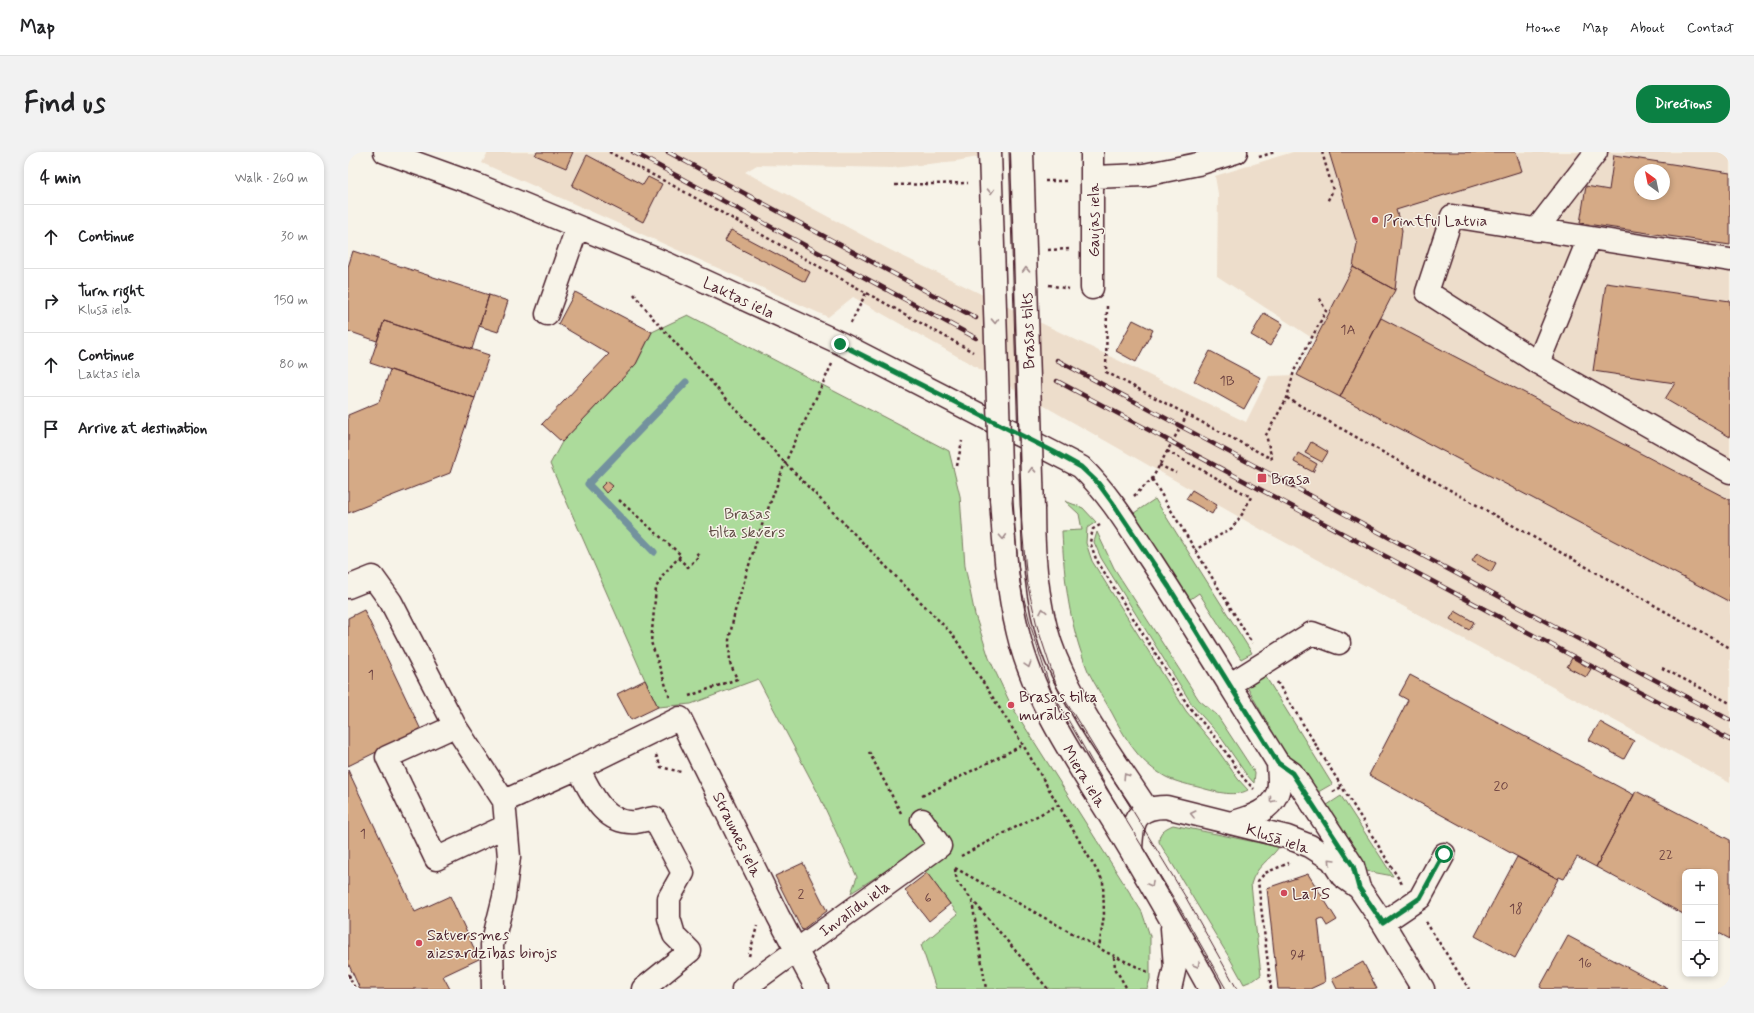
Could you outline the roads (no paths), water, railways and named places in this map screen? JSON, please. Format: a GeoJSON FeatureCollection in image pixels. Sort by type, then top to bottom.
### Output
{"type":"FeatureCollection","features":[{"type":"Feature","properties":{"kind":"street","name":"Laktas iela"},"geometry":{"type":"LineString","coordinates":[[385,152],[477,185],[577,228],[670,265],[840,344],[1081,467]]}},
{"type":"Feature","properties":{"kind":"street","name":"Brasas tilts"},"geometry":{"type":"LineString","coordinates":[[990,152],[1001,498]]}},
{"type":"Feature","properties":{"kind":"street","name":"Brasas tilts"},"geometry":{"type":"LineString","coordinates":[[1022,152],[1033,509]]}},
{"type":"Feature","properties":{"kind":"street","name":"Gaujas iela"},"geometry":{"type":"LineString","coordinates":[[1092,152],[1092,284]]}},
{"type":"Feature","properties":{"kind":"street"},"geometry":{"type":"LineString","coordinates":[[1093,177],[1144,175],[1198,164],[1236,152]]}},
{"type":"Feature","properties":{"kind":"street"},"geometry":{"type":"LineString","coordinates":[[1536,230],[1596,152]]}},
{"type":"Feature","properties":{"kind":"street"},"geometry":{"type":"LineString","coordinates":[[1730,260],[1452,216],[1427,292],[1538,363],[1730,472]]}},
{"type":"Feature","properties":{"kind":"street"},"geometry":{"type":"LineString","coordinates":[[547,314],[577,228]]}},
{"type":"Feature","properties":{"kind":"street"},"geometry":{"type":"LineString","coordinates":[[1538,363],[1589,238]]}},
{"type":"Feature","properties":{"kind":"street","name":"Klusā iela"},"geometry":{"type":"LineString","coordinates":[[1081,467],[1098,483],[1118,510],[1169,587],[1278,763],[1292,773],[1353,866],[1359,888],[1383,923],[1423,989]]}},
{"type":"Feature","properties":{"kind":"street","name":"Miera iela"},"geometry":{"type":"LineString","coordinates":[[1001,498],[1004,557],[1018,634],[1031,673],[1042,699],[1066,745],[1131,850],[1210,989]]}},
{"type":"Feature","properties":{"kind":"street","name":"Miera iela"},"geometry":{"type":"LineString","coordinates":[[1033,509],[1033,539],[1039,591],[1044,618],[1056,657],[1074,694],[1102,741],[1147,809]]}},
{"type":"Feature","properties":{"kind":"street"},"geometry":{"type":"LineString","coordinates":[[348,586],[373,577],[392,602],[455,726],[504,801],[509,857],[504,897],[492,945],[493,989]]}},
{"type":"Feature","properties":{"kind":"street"},"geometry":{"type":"LineString","coordinates":[[1229,684],[1312,633],[1339,643]]}},
{"type":"Feature","properties":{"kind":"street","name":"Straumes iela"},"geometry":{"type":"LineString","coordinates":[[578,768],[676,710],[817,989]]}},
{"type":"Feature","properties":{"kind":"street"},"geometry":{"type":"LineString","coordinates":[[455,726],[387,757],[436,859],[506,826]]}},
{"type":"Feature","properties":{"kind":"street","name":"Klusā iela"},"geometry":{"type":"LineString","coordinates":[[1231,823],[1254,816],[1270,804],[1277,794],[1279,784],[1278,763]]}},
{"type":"Feature","properties":{"kind":"street"},"geometry":{"type":"LineString","coordinates":[[504,801],[578,768],[596,802],[609,815],[618,820],[635,822],[654,818],[683,873],[669,898],[669,918],[674,935],[690,952],[643,989]]}},
{"type":"Feature","properties":{"kind":"street","name":"Klusā iela"},"geometry":{"type":"LineString","coordinates":[[1147,809],[1166,807],[1287,837],[1310,846],[1332,860],[1342,876],[1359,888]]}},
{"type":"Feature","properties":{"kind":"street"},"geometry":{"type":"LineString","coordinates":[[1131,850],[1132,829],[1136,818],[1147,809]]}},
{"type":"Feature","properties":{"kind":"street","name":"Invalīdu iela"},"geometry":{"type":"LineString","coordinates":[[743,989],[918,862],[945,854],[922,820]]}},
{"type":"Feature","properties":{"kind":"street"},"geometry":{"type":"LineString","coordinates":[[1383,923],[1420,898],[1444,854]]}},
{"type":"Feature","properties":{"kind":"street"},"geometry":{"type":"LineString","coordinates":[[1163,982],[1176,967],[1171,919]]}},
{"type":"Feature","properties":{"kind":"waterway"},"geometry":{"type":"LineString","coordinates":[[654,552],[588,484],[686,382]]}},
{"type":"Feature","properties":{"kind":"tram line"},"geometry":{"type":"LineString","coordinates":[[1001,152],[1012,502],[1020,583],[1031,627],[1051,690],[1115,802],[1181,910],[1226,989]]}},
{"type":"Feature","properties":{"kind":"tram line"},"geometry":{"type":"LineString","coordinates":[[1009,152],[1020,505],[1027,582],[1037,626],[1057,687],[1185,896],[1237,989]]}},
{"type":"Feature","properties":{"kind":"railway"},"geometry":{"type":"LineString","coordinates":[[633,152],[976,338]]}},
{"type":"Feature","properties":{"kind":"railway"},"geometry":{"type":"LineString","coordinates":[[668,152],[976,318]]}},
{"type":"Feature","properties":{"kind":"railway"},"geometry":{"type":"LineString","coordinates":[[1057,360],[1730,720]]}},
{"type":"Feature","properties":{"kind":"railway"},"geometry":{"type":"LineString","coordinates":[[1057,381],[1730,740]]}},
{"type":"Feature","properties":{"kind":"place","name":"Printful Latvia"},"geometry":{"type":"Point","coordinates":[1375,220]}},
{"type":"Feature","properties":{"kind":"place","name":"Brasa"},"geometry":{"type":"Point","coordinates":[1262,478]}},
{"type":"Feature","properties":{"kind":"place","name":"Brasas tilta murālis"},"geometry":{"type":"Point","coordinates":[1011,705]}},
{"type":"Feature","properties":{"kind":"place","name":"LaTS"},"geometry":{"type":"Point","coordinates":[1284,893]}},
{"type":"Feature","properties":{"kind":"place","name":"Satversmes aizsardzības birojs"},"geometry":{"type":"Point","coordinates":[419,943]}},
{"type":"Feature","properties":{"kind":"park label","name":"Brasas tilta skvērs"},"geometry":{"type":"Point","coordinates":[747,522]}}]}
